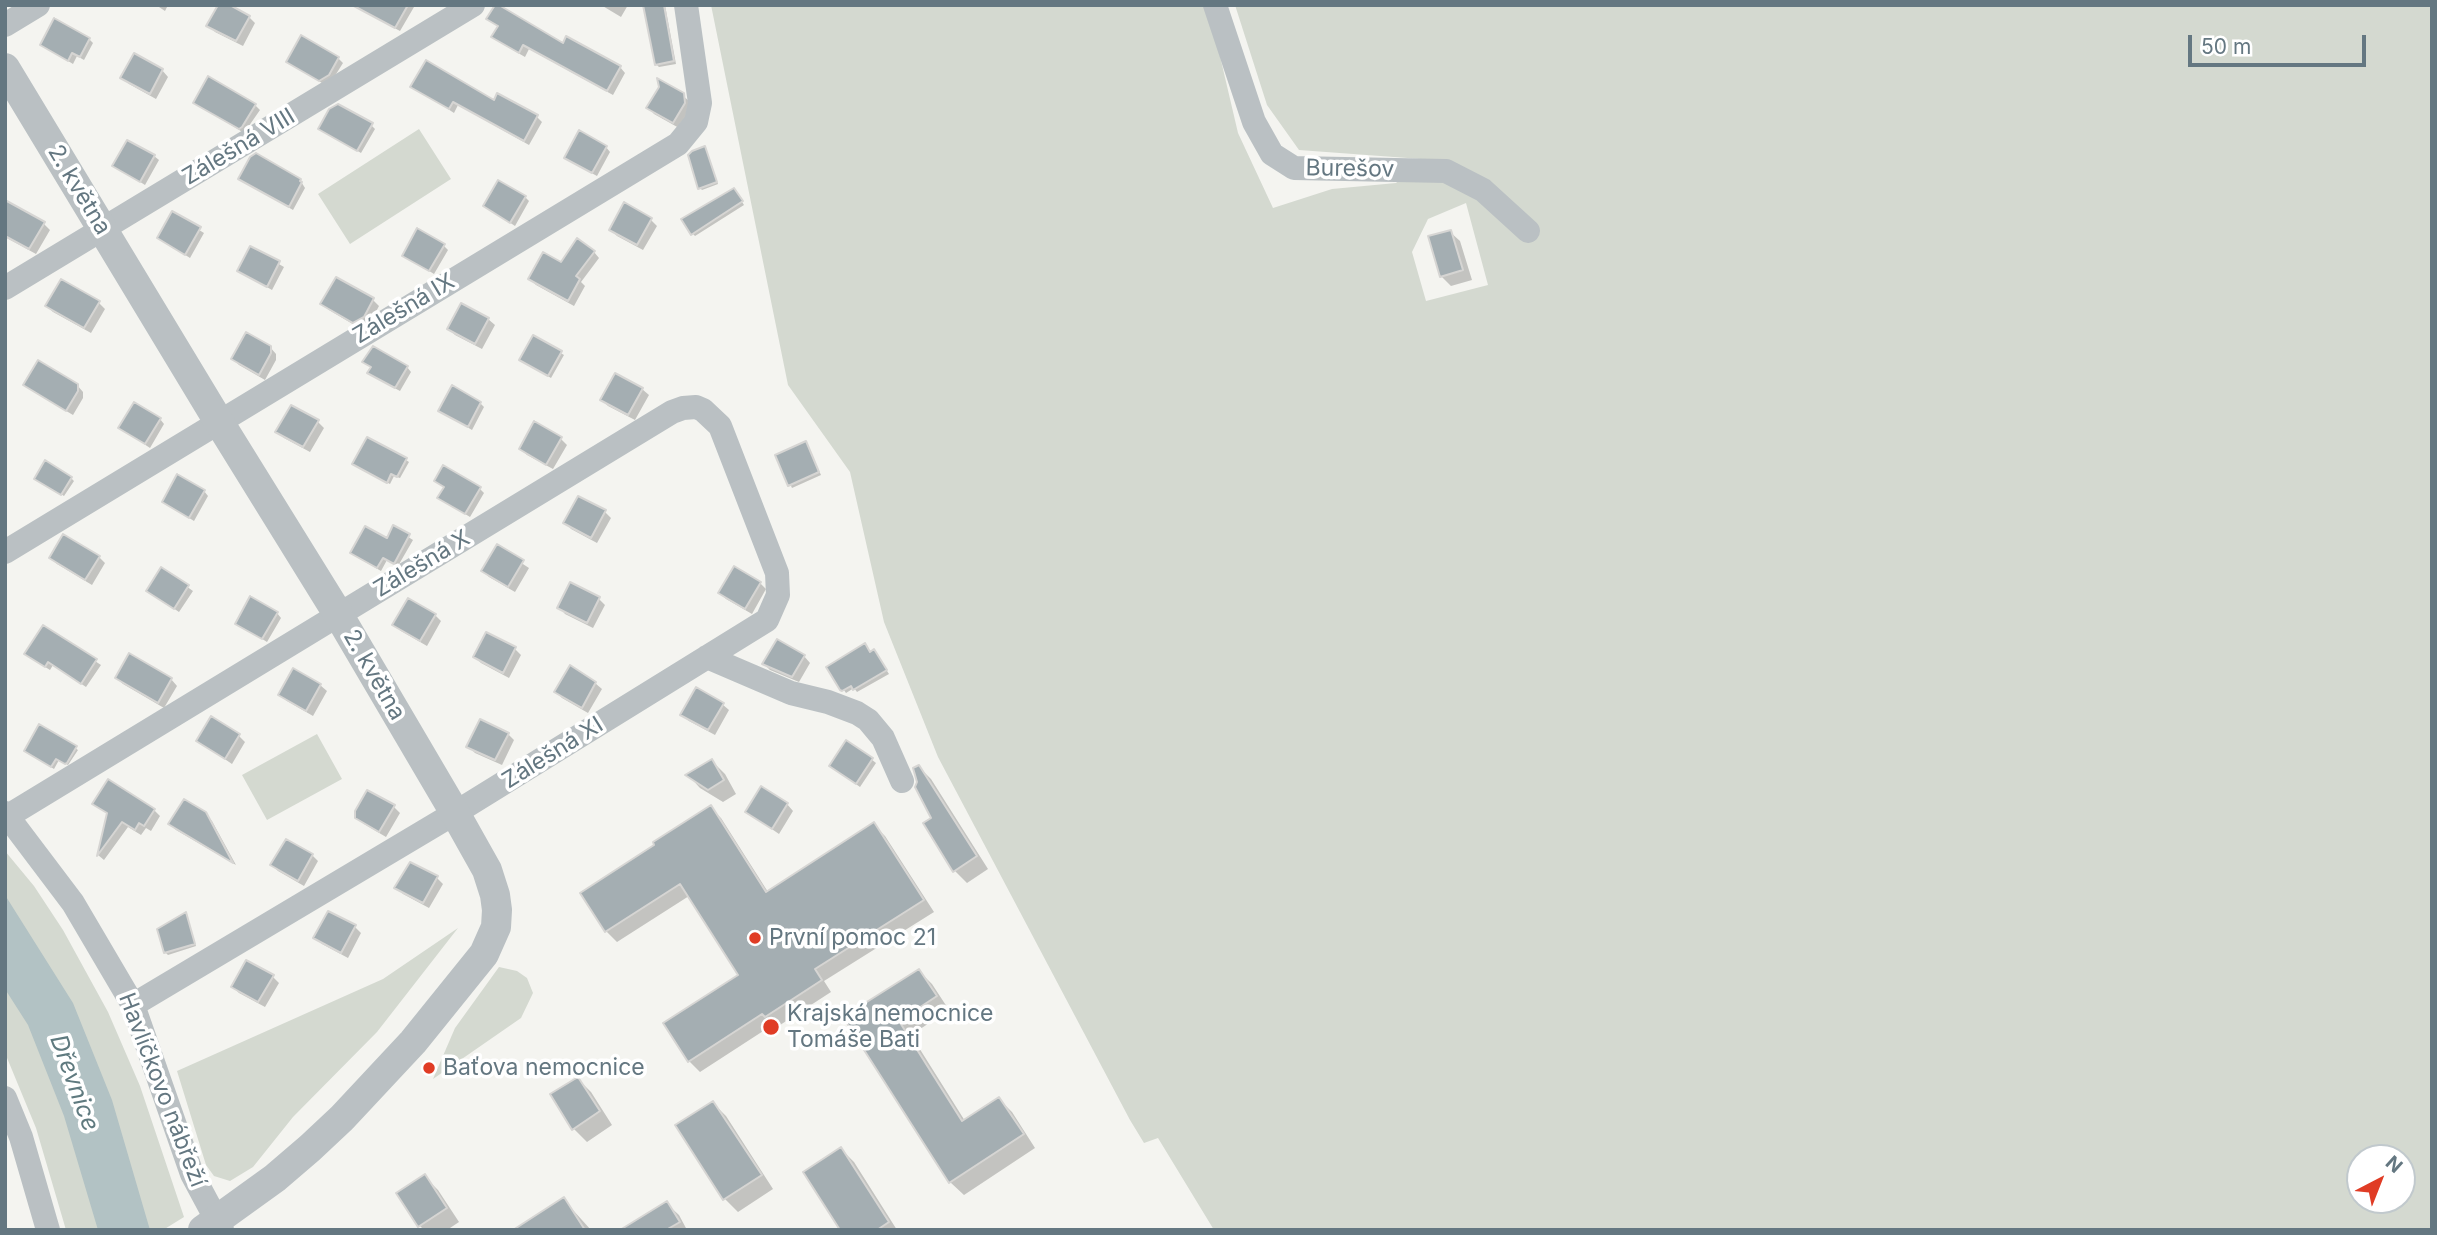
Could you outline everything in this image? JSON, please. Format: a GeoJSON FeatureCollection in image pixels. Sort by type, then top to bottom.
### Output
{"type":"FeatureCollection","features":[{"type":"Feature","properties":{"kind":"street"},"geometry":{"type":"LineString","coordinates":[[5,25],[38,5]]}},
{"type":"Feature","properties":{"kind":"street","name":"Zálešná VIII"},"geometry":{"type":"LineString","coordinates":[[5,288],[472,5]]}},
{"type":"Feature","properties":{"kind":"street","name":"Zálešná IX"},"geometry":{"type":"LineString","coordinates":[[5,552],[678,144],[696,122],[700,103],[686,5]]}},
{"type":"Feature","properties":{"kind":"street","name":"Burešov"},"geometry":{"type":"LineString","coordinates":[[1216,5],[1254,122],[1272,154],[1294,168],[1446,171],[1483,190],[1528,231]]}},
{"type":"Feature","properties":{"kind":"street","name":"2. května"},"geometry":{"type":"LineString","coordinates":[[5,68],[338,614],[487,870],[495,895],[496,927],[484,954],[413,1042],[342,1118],[275,1178],[214,1226]]}},
{"type":"Feature","properties":{"kind":"street","name":"Zálešná X"},"geometry":{"type":"LineString","coordinates":[[7,815],[672,412],[696,407]]}},
{"type":"Feature","properties":{"kind":"street","name":"Zálešná XI"},"geometry":{"type":"LineString","coordinates":[[132,1005],[455,813],[767,620],[778,595],[777,573],[725,434],[714,418],[696,407]]}},
{"type":"Feature","properties":{"kind":"street"},"geometry":{"type":"LineString","coordinates":[[706,657],[791,693],[828,702],[857,713],[868,720],[883,738],[902,781]]}},
{"type":"Feature","properties":{"kind":"street","name":"Havlíčkovo nábřeží"},"geometry":{"type":"LineString","coordinates":[[7,815],[74,903],[132,1005],[192,1174],[214,1226]]}},
{"type":"Feature","properties":{"kind":"street"},"geometry":{"type":"LineString","coordinates":[[5,1098],[21,1137],[48,1230]]}},
{"type":"Feature","properties":{"kind":"shaded area"},"geometry":{"type":"Polygon","coordinates":[[[711,5],[1208,5],[1238,133],[1273,208],[1332,189],[1396,183],[1421,159],[1299,150],[1267,105],[1235,5],[2432,5],[2432,1230],[1214,1230],[1158,1138],[1144,1143],[1130,1120],[938,757],[884,622],[850,472],[788,385],[711,5]],[[1466,203],[1428,219],[1412,252],[1426,301],[1488,285],[1466,203]]]}},
{"type":"Feature","properties":{"kind":"shaded area"},"geometry":{"type":"Polygon","coordinates":[[[419,129],[451,179],[350,244],[318,194],[419,129]]]}},
{"type":"Feature","properties":{"kind":"shaded area"},"geometry":{"type":"Polygon","coordinates":[[[317,734],[342,779],[267,820],[242,775],[317,734]]]}},
{"type":"Feature","properties":{"kind":"shaded area"},"geometry":{"type":"Polygon","coordinates":[[[5,851],[34,886],[63,930],[108,1012],[140,1086],[184,1217],[163,1230],[66,1230],[36,1128],[5,1053],[5,851]]]}},
{"type":"Feature","properties":{"kind":"shaded area"},"geometry":{"type":"Polygon","coordinates":[[[458,928],[377,1032],[293,1117],[253,1167],[230,1181],[214,1176],[206,1165],[177,1071],[383,979],[458,928]]]}},
{"type":"Feature","properties":{"kind":"shaded area"},"geometry":{"type":"Polygon","coordinates":[[[499,967],[517,971],[527,978],[533,993],[521,1018],[433,1079],[455,1028],[499,967]]]}},
{"type":"Feature","properties":{"kind":"water","name":"Dřevnice"},"geometry":{"type":"Polygon","coordinates":[[[5,895],[73,1003],[112,1100],[150,1230],[98,1230],[64,1116],[28,1025],[5,989],[5,895]]]}},
{"type":"Feature","properties":{"kind":"building"},"geometry":{"type":"Polygon","coordinates":[[[218,5],[230,5],[250,16],[236,41],[206,26],[218,5]]]}},
{"type":"Feature","properties":{"kind":"building"},"geometry":{"type":"Polygon","coordinates":[[[352,5],[408,5],[395,28],[352,5]]]}},
{"type":"Feature","properties":{"kind":"building"},"geometry":{"type":"Polygon","coordinates":[[[495,5],[563,43],[566,36],[621,66],[607,91],[523,45],[519,53],[491,37],[498,26],[486,19],[495,5]]]}},
{"type":"Feature","properties":{"kind":"building"},"geometry":{"type":"Polygon","coordinates":[[[643,5],[664,5],[674,61],[655,65],[643,5]]]}},
{"type":"Feature","properties":{"kind":"building"},"geometry":{"type":"Polygon","coordinates":[[[54,18],[90,38],[80,57],[72,53],[68,61],[40,45],[54,18]]]}},
{"type":"Feature","properties":{"kind":"building"},"geometry":{"type":"Polygon","coordinates":[[[301,35],[339,57],[329,75],[319,81],[286,62],[301,35]]]}},
{"type":"Feature","properties":{"kind":"building"},"geometry":{"type":"Polygon","coordinates":[[[134,53],[163,69],[150,94],[120,78],[134,53]]]}},
{"type":"Feature","properties":{"kind":"building"},"geometry":{"type":"Polygon","coordinates":[[[426,60],[494,100],[497,93],[538,115],[524,141],[453,102],[449,109],[410,87],[426,60]]]}},
{"type":"Feature","properties":{"kind":"building"},"geometry":{"type":"Polygon","coordinates":[[[208,76],[256,104],[239,129],[193,103],[208,76]]]}},
{"type":"Feature","properties":{"kind":"building"},"geometry":{"type":"Polygon","coordinates":[[[657,78],[684,93],[685,103],[673,123],[646,108],[659,87],[657,78]]]}},
{"type":"Feature","properties":{"kind":"building"},"geometry":{"type":"Polygon","coordinates":[[[338,104],[373,123],[357,151],[318,129],[329,109],[338,104]]]}},
{"type":"Feature","properties":{"kind":"building"},"geometry":{"type":"Polygon","coordinates":[[[579,130],[607,146],[592,173],[564,158],[579,130]]]}},
{"type":"Feature","properties":{"kind":"building"},"geometry":{"type":"Polygon","coordinates":[[[127,140],[155,155],[140,182],[112,166],[127,140]]]}},
{"type":"Feature","properties":{"kind":"building"},"geometry":{"type":"Polygon","coordinates":[[[705,146],[717,182],[698,189],[688,155],[705,146]]]}},
{"type":"Feature","properties":{"kind":"building"},"geometry":{"type":"Polygon","coordinates":[[[256,153],[301,179],[302,182],[289,207],[238,179],[250,157],[256,153]]]}},
{"type":"Feature","properties":{"kind":"building"},"geometry":{"type":"Polygon","coordinates":[[[498,180],[526,196],[510,223],[483,206],[498,180]]]}},
{"type":"Feature","properties":{"kind":"building"},"geometry":{"type":"Polygon","coordinates":[[[734,188],[743,201],[691,235],[681,219],[734,188]]]}},
{"type":"Feature","properties":{"kind":"building"},"geometry":{"type":"Polygon","coordinates":[[[5,200],[45,222],[29,249],[5,236],[5,200]]]}},
{"type":"Feature","properties":{"kind":"building"},"geometry":{"type":"Polygon","coordinates":[[[624,202],[652,218],[637,245],[609,230],[624,202]]]}},
{"type":"Feature","properties":{"kind":"building"},"geometry":{"type":"Polygon","coordinates":[[[172,211],[201,227],[185,255],[157,238],[172,211]]]}},
{"type":"Feature","properties":{"kind":"building"},"geometry":{"type":"Polygon","coordinates":[[[417,228],[445,244],[429,271],[402,256],[417,228]]]}},
{"type":"Feature","properties":{"kind":"building"},"geometry":{"type":"Polygon","coordinates":[[[1451,230],[1463,270],[1440,277],[1428,236],[1451,230]]]}},
{"type":"Feature","properties":{"kind":"building"},"geometry":{"type":"Polygon","coordinates":[[[577,238],[595,251],[576,276],[580,279],[568,301],[528,279],[543,252],[561,262],[577,238]]]}},
{"type":"Feature","properties":{"kind":"building"},"geometry":{"type":"Polygon","coordinates":[[[250,246],[280,261],[267,287],[237,271],[250,246]]]}},
{"type":"Feature","properties":{"kind":"building"},"geometry":{"type":"Polygon","coordinates":[[[336,277],[374,298],[364,317],[353,323],[320,304],[336,277]]]}},
{"type":"Feature","properties":{"kind":"building"},"geometry":{"type":"Polygon","coordinates":[[[61,279],[100,301],[84,328],[45,306],[61,279]]]}},
{"type":"Feature","properties":{"kind":"building"},"geometry":{"type":"Polygon","coordinates":[[[461,303],[489,318],[475,344],[447,329],[461,303]]]}},
{"type":"Feature","properties":{"kind":"building"},"geometry":{"type":"Polygon","coordinates":[[[246,332],[271,346],[271,353],[259,375],[231,359],[246,332]]]}},
{"type":"Feature","properties":{"kind":"building"},"geometry":{"type":"Polygon","coordinates":[[[533,335],[562,351],[548,376],[519,360],[533,335]]]}},
{"type":"Feature","properties":{"kind":"building"},"geometry":{"type":"Polygon","coordinates":[[[373,346],[408,366],[395,388],[367,373],[371,367],[362,362],[373,346]]]}},
{"type":"Feature","properties":{"kind":"building"},"geometry":{"type":"Polygon","coordinates":[[[38,360],[78,384],[78,391],[66,411],[23,385],[38,360]]]}},
{"type":"Feature","properties":{"kind":"building"},"geometry":{"type":"Polygon","coordinates":[[[615,373],[643,388],[628,415],[600,400],[615,373]]]}},
{"type":"Feature","properties":{"kind":"building"},"geometry":{"type":"Polygon","coordinates":[[[452,385],[481,402],[468,427],[438,411],[452,385]]]}},
{"type":"Feature","properties":{"kind":"building"},"geometry":{"type":"Polygon","coordinates":[[[134,402],[161,418],[145,444],[118,428],[134,402]]]}},
{"type":"Feature","properties":{"kind":"building"},"geometry":{"type":"Polygon","coordinates":[[[291,405],[319,420],[303,447],[275,432],[291,405]]]}},
{"type":"Feature","properties":{"kind":"building"},"geometry":{"type":"Polygon","coordinates":[[[534,421],[562,437],[546,465],[519,449],[534,421]]]}},
{"type":"Feature","properties":{"kind":"building"},"geometry":{"type":"Polygon","coordinates":[[[367,437],[407,458],[397,477],[391,474],[387,483],[352,464],[367,437]]]}},
{"type":"Feature","properties":{"kind":"building"},"geometry":{"type":"Polygon","coordinates":[[[806,441],[819,472],[788,486],[775,455],[806,441]]]}},
{"type":"Feature","properties":{"kind":"building"},"geometry":{"type":"Polygon","coordinates":[[[45,460],[72,477],[61,495],[34,479],[45,460]]]}},
{"type":"Feature","properties":{"kind":"building"},"geometry":{"type":"Polygon","coordinates":[[[443,465],[481,487],[465,514],[437,498],[444,487],[434,481],[443,465]]]}},
{"type":"Feature","properties":{"kind":"building"},"geometry":{"type":"Polygon","coordinates":[[[177,474],[205,490],[189,518],[162,502],[177,474]]]}},
{"type":"Feature","properties":{"kind":"building"},"geometry":{"type":"Polygon","coordinates":[[[578,496],[606,510],[591,538],[563,523],[578,496]]]}},
{"type":"Feature","properties":{"kind":"building"},"geometry":{"type":"Polygon","coordinates":[[[393,525],[410,534],[394,564],[383,558],[377,568],[350,553],[365,526],[387,538],[393,525]]]}},
{"type":"Feature","properties":{"kind":"building"},"geometry":{"type":"Polygon","coordinates":[[[63,534],[100,556],[85,580],[49,558],[63,534]]]}},
{"type":"Feature","properties":{"kind":"building"},"geometry":{"type":"Polygon","coordinates":[[[497,544],[524,560],[508,587],[481,571],[497,544]]]}},
{"type":"Feature","properties":{"kind":"building"},"geometry":{"type":"Polygon","coordinates":[[[734,566],[761,582],[745,609],[718,593],[734,566]]]}},
{"type":"Feature","properties":{"kind":"building"},"geometry":{"type":"Polygon","coordinates":[[[161,567],[189,585],[174,609],[146,591],[161,567]]]}},
{"type":"Feature","properties":{"kind":"building"},"geometry":{"type":"Polygon","coordinates":[[[570,582],[600,597],[587,623],[557,608],[570,582]]]}},
{"type":"Feature","properties":{"kind":"building"},"geometry":{"type":"Polygon","coordinates":[[[250,596],[278,612],[262,639],[235,624],[250,596]]]}},
{"type":"Feature","properties":{"kind":"building"},"geometry":{"type":"Polygon","coordinates":[[[408,598],[436,614],[420,641],[392,625],[408,598]]]}},
{"type":"Feature","properties":{"kind":"building"},"geometry":{"type":"Polygon","coordinates":[[[43,625],[97,659],[81,684],[48,662],[45,667],[24,654],[43,625]]]}},
{"type":"Feature","properties":{"kind":"building"},"geometry":{"type":"Polygon","coordinates":[[[486,632],[516,647],[503,673],[473,657],[486,632]]]}},
{"type":"Feature","properties":{"kind":"building"},"geometry":{"type":"Polygon","coordinates":[[[777,639],[805,655],[792,677],[762,664],[777,639]]]}},
{"type":"Feature","properties":{"kind":"building"},"geometry":{"type":"Polygon","coordinates":[[[865,643],[870,652],[874,649],[887,670],[853,690],[851,686],[840,690],[826,667],[865,643]]]}},
{"type":"Feature","properties":{"kind":"building"},"geometry":{"type":"Polygon","coordinates":[[[129,653],[172,678],[158,703],[115,678],[129,653]]]}},
{"type":"Feature","properties":{"kind":"building"},"geometry":{"type":"Polygon","coordinates":[[[570,665],[596,682],[582,708],[554,692],[570,665]]]}},
{"type":"Feature","properties":{"kind":"building"},"geometry":{"type":"Polygon","coordinates":[[[293,668],[321,684],[306,711],[278,695],[293,668]]]}},
{"type":"Feature","properties":{"kind":"building"},"geometry":{"type":"Polygon","coordinates":[[[696,687],[724,703],[708,730],[680,715],[696,687]]]}},
{"type":"Feature","properties":{"kind":"building"},"geometry":{"type":"Polygon","coordinates":[[[211,716],[240,734],[225,759],[196,741],[211,716]]]}},
{"type":"Feature","properties":{"kind":"building"},"geometry":{"type":"Polygon","coordinates":[[[480,719],[509,733],[495,760],[466,747],[480,719]]]}},
{"type":"Feature","properties":{"kind":"building"},"geometry":{"type":"Polygon","coordinates":[[[39,724],[77,746],[67,763],[56,759],[51,767],[24,751],[39,724]]]}},
{"type":"Feature","properties":{"kind":"building"},"geometry":{"type":"Polygon","coordinates":[[[846,740],[873,758],[856,784],[829,766],[846,740]]]}},
{"type":"Feature","properties":{"kind":"building"},"geometry":{"type":"Polygon","coordinates":[[[712,759],[724,780],[708,790],[685,775],[712,759]]]}},
{"type":"Feature","properties":{"kind":"building"},"geometry":{"type":"Polygon","coordinates":[[[919,765],[977,856],[953,872],[923,823],[931,818],[915,787],[917,782],[913,768],[919,765]]]}},
{"type":"Feature","properties":{"kind":"building"},"geometry":{"type":"Polygon","coordinates":[[[108,779],[155,809],[144,826],[139,823],[135,830],[122,822],[97,856],[107,813],[92,804],[108,779]]]}},
{"type":"Feature","properties":{"kind":"building"},"geometry":{"type":"Polygon","coordinates":[[[761,786],[788,803],[772,829],[745,812],[761,786]]]}},
{"type":"Feature","properties":{"kind":"building"},"geometry":{"type":"Polygon","coordinates":[[[367,790],[395,805],[379,832],[355,818],[355,811],[367,790]]]}},
{"type":"Feature","properties":{"kind":"building"},"geometry":{"type":"Polygon","coordinates":[[[184,799],[206,812],[233,863],[168,824],[184,799]]]}},
{"type":"Feature","properties":{"kind":"building","name":"První pomoc 21"},"geometry":{"type":"Polygon","coordinates":[[[711,805],[766,892],[874,822],[924,900],[815,969],[822,980],[765,1017],[762,1014],[688,1062],[663,1023],[738,975],[680,884],[605,932],[580,893],[711,805]]]}},
{"type":"Feature","properties":{"kind":"building"},"geometry":{"type":"Polygon","coordinates":[[[286,839],[313,854],[298,881],[270,865],[286,839]]]}},
{"type":"Feature","properties":{"kind":"building"},"geometry":{"type":"Polygon","coordinates":[[[410,862],[438,876],[423,903],[394,888],[410,862]]]}},
{"type":"Feature","properties":{"kind":"building"},"geometry":{"type":"Polygon","coordinates":[[[328,911],[356,925],[341,953],[313,938],[328,911]]]}},
{"type":"Feature","properties":{"kind":"building"},"geometry":{"type":"Polygon","coordinates":[[[186,912],[195,944],[164,953],[157,929],[186,912]]]}},
{"type":"Feature","properties":{"kind":"building"},"geometry":{"type":"Polygon","coordinates":[[[246,960],[274,975],[258,1002],[231,987],[246,960]]]}},
{"type":"Feature","properties":{"kind":"building"},"geometry":{"type":"Polygon","coordinates":[[[919,969],[937,996],[899,1021],[962,1121],[999,1097],[1024,1134],[949,1183],[843,1017],[919,969]]]}},
{"type":"Feature","properties":{"kind":"building"},"geometry":{"type":"Polygon","coordinates":[[[578,1077],[600,1111],[572,1130],[550,1094],[578,1077]]]}},
{"type":"Feature","properties":{"kind":"building"},"geometry":{"type":"Polygon","coordinates":[[[713,1101],[762,1175],[723,1200],[675,1125],[713,1101]]]}},
{"type":"Feature","properties":{"kind":"building"},"geometry":{"type":"Polygon","coordinates":[[[841,1147],[889,1222],[877,1230],[840,1230],[803,1172],[841,1147]]]}},
{"type":"Feature","properties":{"kind":"building"},"geometry":{"type":"Polygon","coordinates":[[[425,1174],[447,1208],[418,1227],[396,1193],[425,1174]]]}},
{"type":"Feature","properties":{"kind":"building"},"geometry":{"type":"Polygon","coordinates":[[[564,1197],[585,1230],[513,1230],[564,1197]]]}},
{"type":"Feature","properties":{"kind":"building"},"geometry":{"type":"Polygon","coordinates":[[[667,1201],[680,1222],[666,1230],[620,1230],[667,1201]]]}},
{"type":"Feature","properties":{"kind":"place","name":"První pomoc 21"},"geometry":{"type":"Point","coordinates":[755,938]}},
{"type":"Feature","properties":{"kind":"place","name":"Krajská nemocnice Tomáše Bati"},"geometry":{"type":"Point","coordinates":[771,1027]}},
{"type":"Feature","properties":{"kind":"place","name":"Baťova nemocnice"},"geometry":{"type":"Point","coordinates":[429,1068]}}]}
